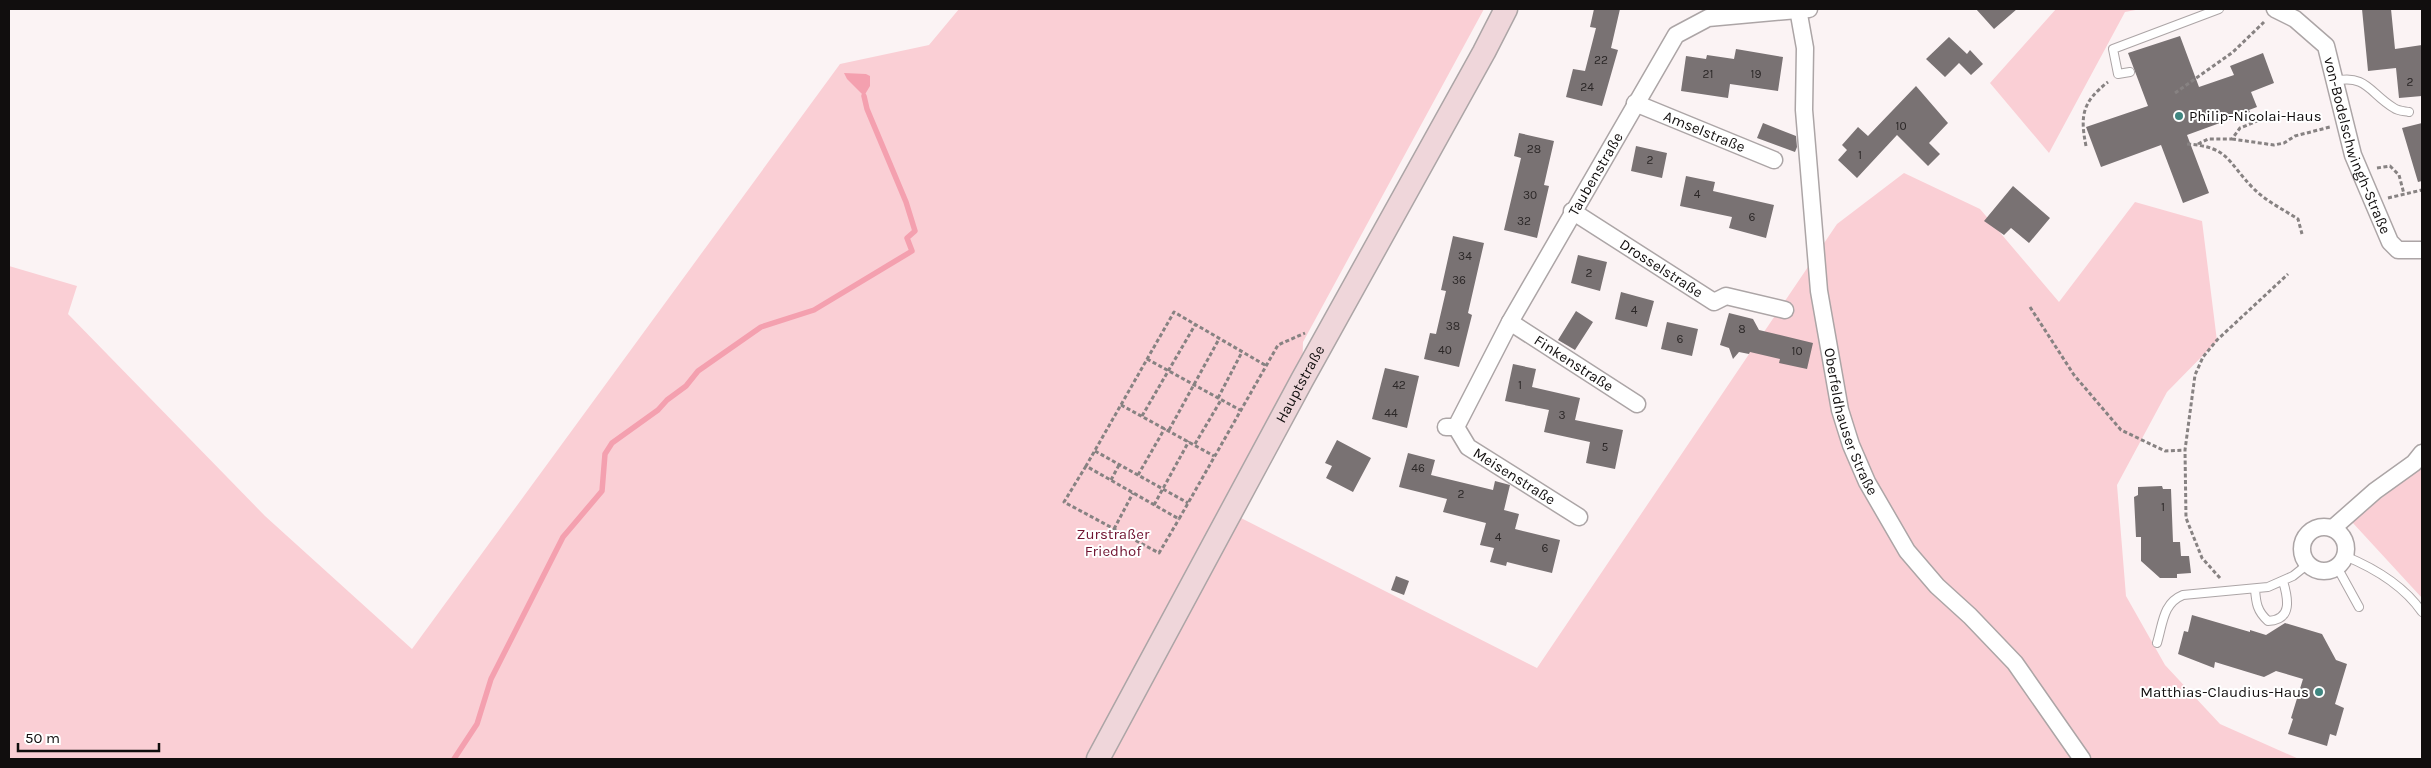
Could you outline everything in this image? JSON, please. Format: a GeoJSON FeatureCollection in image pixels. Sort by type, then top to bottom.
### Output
{"type":"FeatureCollection","features":[{"type":"Feature","properties":{"kind":"main road","name":"Hauptstraße"},"geometry":{"type":"LineString","coordinates":[[1098,759],[1302,380],[1506,9]]}},
{"type":"Feature","properties":{"kind":"street","name":"Taubenstraße"},"geometry":{"type":"LineString","coordinates":[[1451,427],[1572,212],[1676,35],[1708,18],[1802,9]]}},
{"type":"Feature","properties":{"kind":"street","name":"Oberfeldhauser Straße"},"geometry":{"type":"LineString","coordinates":[[1802,9],[1805,48],[1804,110],[1819,291],[1840,410],[1851,444],[1867,482],[1907,551],[1936,586],[1970,616],[2015,663],[2082,759]]}},
{"type":"Feature","properties":{"kind":"street","name":"von-Bodelschwingh-Straße"},"geometry":{"type":"LineString","coordinates":[[2271,13],[2295,19],[2326,46],[2345,124],[2360,173],[2390,242],[2398,250],[2422,250]]}},
{"type":"Feature","properties":{"kind":"street","name":"Amselstraße"},"geometry":{"type":"LineString","coordinates":[[1635,103],[1774,160]]}},
{"type":"Feature","properties":{"kind":"street","name":"Drosselstraße"},"geometry":{"type":"LineString","coordinates":[[1572,212],[1714,302],[1726,296],[1785,310]]}},
{"type":"Feature","properties":{"kind":"street","name":"Finkenstraße"},"geometry":{"type":"LineString","coordinates":[[1510,322],[1638,404]]}},
{"type":"Feature","properties":{"kind":"street","name":"Meisenstraße"},"geometry":{"type":"LineString","coordinates":[[1451,427],[1468,447],[1579,517]]}},
{"type":"Feature","properties":{"kind":"street"},"geometry":{"type":"LineString","coordinates":[[2334,528],[2375,491],[2414,463],[2422,453]]}},
{"type":"Feature","properties":{"kind":"street"},"geometry":{"type":"LineString","coordinates":[[2319,527],[2334,528],[2346,542],[2341,562],[2328,571],[2319,571],[2308,564],[2302,550],[2306,534],[2319,527]]}},
{"type":"Feature","properties":{"kind":"lane"},"geometry":{"type":"LineString","coordinates":[[2130,72],[2118,74],[2112,49],[2220,9]]}},
{"type":"Feature","properties":{"kind":"lane"},"geometry":{"type":"LineString","coordinates":[[2334,81],[2345,79],[2361,82],[2395,109],[2409,112]]}},
{"type":"Feature","properties":{"kind":"lane"},"geometry":{"type":"LineString","coordinates":[[2359,607],[2341,562],[2366,565],[2390,580],[2422,612]]}},
{"type":"Feature","properties":{"kind":"lane"},"geometry":{"type":"LineString","coordinates":[[2157,643],[2169,604],[2174,599],[2183,595],[2268,587],[2283,581],[2308,564]]}},
{"type":"Feature","properties":{"kind":"lane"},"geometry":{"type":"LineString","coordinates":[[2255,589],[2256,602],[2260,614],[2268,621],[2276,621],[2284,614],[2289,599],[2283,581]]}},
{"type":"Feature","properties":{"kind":"path"},"geometry":{"type":"LineString","coordinates":[[2175,93],[2234,52],[2271,13]]}},
{"type":"Feature","properties":{"kind":"path"},"geometry":{"type":"LineString","coordinates":[[2086,146],[2081,123],[2086,107],[2097,90],[2118,74]]}},
{"type":"Feature","properties":{"kind":"path"},"geometry":{"type":"LineString","coordinates":[[2232,139],[2240,128],[2267,117]]}},
{"type":"Feature","properties":{"kind":"path"},"geometry":{"type":"LineString","coordinates":[[2197,145],[2208,139],[2232,139],[2274,145],[2302,134],[2345,124]]}},
{"type":"Feature","properties":{"kind":"path"},"geometry":{"type":"LineString","coordinates":[[2187,144],[2219,150],[2255,190],[2298,219],[2302,234]]}},
{"type":"Feature","properties":{"kind":"path"},"geometry":{"type":"LineString","coordinates":[[2360,173],[2390,166],[2399,175],[2404,194]]}},
{"type":"Feature","properties":{"kind":"path"},"geometry":{"type":"LineString","coordinates":[[2392,197],[2422,190]]}},
{"type":"Feature","properties":{"kind":"path"},"geometry":{"type":"LineString","coordinates":[[2232,591],[2202,558],[2186,518],[2185,450],[2195,374],[2203,357],[2217,340],[2288,274]]}},
{"type":"Feature","properties":{"kind":"path"},"geometry":{"type":"LineString","coordinates":[[2030,306],[2074,375],[2121,430],[2165,451],[2185,450]]}},
{"type":"Feature","properties":{"kind":"path"},"geometry":{"type":"LineString","coordinates":[[1265,365],[1174,312],[1064,502],[1159,553],[1265,365],[1278,346],[1310,330]]}},
{"type":"Feature","properties":{"kind":"path"},"geometry":{"type":"LineString","coordinates":[[1142,416],[1195,325]]}},
{"type":"Feature","properties":{"kind":"path"},"geometry":{"type":"LineString","coordinates":[[1170,430],[1219,339]]}},
{"type":"Feature","properties":{"kind":"path"},"geometry":{"type":"LineString","coordinates":[[1195,444],[1242,352]]}},
{"type":"Feature","properties":{"kind":"path"},"geometry":{"type":"LineString","coordinates":[[1147,359],[1240,410]]}},
{"type":"Feature","properties":{"kind":"path"},"geometry":{"type":"LineString","coordinates":[[1121,405],[1170,430],[1214,456]]}},
{"type":"Feature","properties":{"kind":"path"},"geometry":{"type":"LineString","coordinates":[[1138,476],[1165,428]]}},
{"type":"Feature","properties":{"kind":"path"},"geometry":{"type":"LineString","coordinates":[[1154,505],[1189,441]]}},
{"type":"Feature","properties":{"kind":"path"},"geometry":{"type":"LineString","coordinates":[[1095,451],[1188,503]]}},
{"type":"Feature","properties":{"kind":"path"},"geometry":{"type":"LineString","coordinates":[[1111,480],[1119,465]]}},
{"type":"Feature","properties":{"kind":"path"},"geometry":{"type":"LineString","coordinates":[[1086,466],[1179,519]]}},
{"type":"Feature","properties":{"kind":"path"},"geometry":{"type":"LineString","coordinates":[[1114,529],[1133,493]]}},
{"type":"Feature","properties":{"kind":"green space","name":"Zurstraßer Friedhof"},"geometry":{"type":"Polygon","coordinates":[[[959,9],[1484,9],[1303,342],[1302,380],[1241,518],[1537,668],[1837,224],[1904,173],[1980,209],[2059,302],[2135,202],[2202,221],[2217,341],[2167,392],[2117,485],[2126,596],[2165,665],[2220,724],[2299,759],[9,759],[9,266],[77,286],[68,314],[265,516],[412,649],[840,64],[929,45],[959,9]]]}},
{"type":"Feature","properties":{"kind":"green space"},"geometry":{"type":"Polygon","coordinates":[[[2056,9],[2141,9],[2125,12],[2049,153],[1990,83],[2056,9]]]}},
{"type":"Feature","properties":{"kind":"green space"},"geometry":{"type":"Polygon","coordinates":[[[2422,465],[2422,598],[2352,522],[2422,465]]]}},
{"type":"Feature","properties":{"kind":"shaded area"},"geometry":{"type":"Polygon","coordinates":[[[844,73],[866,74],[870,76],[870,86],[864,96],[847,79],[844,73]]]}},
{"type":"Feature","properties":{"kind":"building"},"geometry":{"type":"Polygon","coordinates":[[[1594,9],[1620,9],[1611,48],[1618,50],[1602,106],[1566,97],[1573,69],[1585,71],[1596,28],[1590,27],[1594,9]]]}},
{"type":"Feature","properties":{"kind":"building"},"geometry":{"type":"Polygon","coordinates":[[[1976,9],[2017,9],[1994,29],[1976,9]]]}},
{"type":"Feature","properties":{"kind":"building"},"geometry":{"type":"Polygon","coordinates":[[[2362,9],[2391,9],[2395,49],[2422,45],[2422,96],[2399,98],[2396,68],[2368,71],[2362,9]]]}},
{"type":"Feature","properties":{"kind":"building"},"geometry":{"type":"Polygon","coordinates":[[[2180,36],[2199,87],[2234,75],[2230,66],[2263,53],[2274,83],[2251,92],[2257,107],[2249,110],[2250,112],[2187,135],[2209,193],[2183,203],[2161,145],[2101,167],[2086,127],[2148,106],[2128,53],[2180,36]]]}},
{"type":"Feature","properties":{"kind":"building"},"geometry":{"type":"Polygon","coordinates":[[[1949,37],[1967,54],[1970,50],[1983,64],[1971,75],[1959,63],[1945,77],[1926,59],[1949,37]]]}},
{"type":"Feature","properties":{"kind":"building"},"geometry":{"type":"Polygon","coordinates":[[[1736,49],[1783,57],[1778,91],[1730,84],[1728,98],[1681,91],[1686,56],[1706,59],[1707,55],[1734,59],[1736,49]]]}},
{"type":"Feature","properties":{"kind":"building"},"geometry":{"type":"Polygon","coordinates":[[[1916,86],[1948,123],[1929,143],[1940,154],[1928,166],[1897,135],[1857,178],[1838,160],[1847,150],[1842,145],[1858,127],[1868,136],[1916,86]]]}},
{"type":"Feature","properties":{"kind":"building"},"geometry":{"type":"Polygon","coordinates":[[[1763,123],[1796,136],[1797,147],[1795,152],[1757,138],[1763,123]]]}},
{"type":"Feature","properties":{"kind":"building"},"geometry":{"type":"Polygon","coordinates":[[[2422,123],[2422,181],[2418,182],[2402,128],[2422,123]]]}},
{"type":"Feature","properties":{"kind":"building"},"geometry":{"type":"Polygon","coordinates":[[[1519,133],[1554,141],[1544,185],[1549,186],[1537,238],[1504,230],[1521,158],[1514,156],[1519,133]]]}},
{"type":"Feature","properties":{"kind":"building"},"geometry":{"type":"Polygon","coordinates":[[[1636,146],[1667,153],[1662,178],[1631,171],[1636,146]]]}},
{"type":"Feature","properties":{"kind":"building"},"geometry":{"type":"Polygon","coordinates":[[[1686,176],[1715,182],[1713,191],[1774,205],[1766,238],[1729,228],[1732,217],[1680,206],[1686,176]]]}},
{"type":"Feature","properties":{"kind":"building"},"geometry":{"type":"Polygon","coordinates":[[[2013,186],[2050,218],[2029,243],[2011,228],[2004,235],[1984,221],[2013,186]]]}},
{"type":"Feature","properties":{"kind":"building"},"geometry":{"type":"Polygon","coordinates":[[[1453,236],[1484,243],[1468,313],[1472,315],[1459,367],[1424,359],[1430,333],[1436,334],[1446,291],[1441,290],[1453,236]]]}},
{"type":"Feature","properties":{"kind":"building"},"geometry":{"type":"Polygon","coordinates":[[[1578,255],[1607,262],[1600,291],[1571,283],[1578,255]]]}},
{"type":"Feature","properties":{"kind":"building"},"geometry":{"type":"Polygon","coordinates":[[[1621,292],[1654,301],[1647,327],[1615,319],[1621,292]]]}},
{"type":"Feature","properties":{"kind":"building"},"geometry":{"type":"Polygon","coordinates":[[[1576,311],[1593,322],[1575,350],[1558,340],[1576,311]]]}},
{"type":"Feature","properties":{"kind":"building"},"geometry":{"type":"Polygon","coordinates":[[[1729,313],[1753,319],[1759,330],[1813,343],[1807,369],[1779,363],[1780,359],[1750,352],[1749,354],[1739,352],[1733,359],[1729,348],[1720,345],[1729,313]]]}},
{"type":"Feature","properties":{"kind":"building"},"geometry":{"type":"Polygon","coordinates":[[[1667,322],[1698,329],[1692,356],[1661,349],[1667,322]]]}},
{"type":"Feature","properties":{"kind":"building"},"geometry":{"type":"Polygon","coordinates":[[[1513,364],[1536,369],[1532,387],[1580,398],[1575,420],[1623,430],[1615,469],[1586,463],[1590,442],[1544,432],[1549,410],[1505,401],[1513,364]]]}},
{"type":"Feature","properties":{"kind":"building"},"geometry":{"type":"Polygon","coordinates":[[[1385,368],[1419,376],[1407,428],[1372,419],[1385,368]]]}},
{"type":"Feature","properties":{"kind":"building"},"geometry":{"type":"Polygon","coordinates":[[[1337,440],[1371,458],[1353,492],[1326,478],[1332,466],[1325,463],[1337,440]]]}},
{"type":"Feature","properties":{"kind":"building"},"geometry":{"type":"Polygon","coordinates":[[[1408,453],[1435,460],[1431,475],[1493,490],[1495,481],[1510,485],[1504,510],[1519,514],[1515,529],[1560,540],[1552,573],[1507,562],[1506,566],[1490,562],[1494,548],[1480,545],[1486,523],[1443,512],[1447,499],[1399,487],[1408,453]]]}},
{"type":"Feature","properties":{"kind":"building"},"geometry":{"type":"Polygon","coordinates":[[[2162,486],[2163,489],[2171,489],[2173,542],[2180,542],[2181,556],[2189,556],[2191,573],[2177,574],[2177,578],[2160,578],[2141,561],[2141,537],[2136,537],[2134,497],[2138,495],[2138,487],[2162,486]]]}},
{"type":"Feature","properties":{"kind":"building"},"geometry":{"type":"Polygon","coordinates":[[[1396,576],[1409,581],[1404,595],[1391,590],[1396,576]]]}},
{"type":"Feature","properties":{"kind":"building","name":"Matthias-Claudius-Haus"},"geometry":{"type":"Polygon","coordinates":[[[2192,615],[2266,635],[2285,623],[2322,634],[2336,660],[2347,664],[2335,704],[2344,708],[2336,736],[2330,734],[2327,746],[2288,734],[2303,679],[2276,671],[2264,677],[2215,662],[2214,668],[2178,654],[2184,631],[2188,632],[2192,615]]]}},
{"type":"Feature","properties":{"kind":"waterway"},"geometry":{"type":"LineString","coordinates":[[454,759],[477,724],[491,679],[563,537],[602,491],[605,454],[612,443],[658,410],[667,400],[686,386],[698,371],[761,327],[814,310],[912,251],[907,238],[915,231],[906,202],[867,109],[864,96]]}},
{"type":"Feature","properties":{"kind":"place","name":"Philip-Nicolai-Haus"},"geometry":{"type":"Point","coordinates":[2179,116]}},
{"type":"Feature","properties":{"kind":"place","name":"Matthias-Claudius-Haus"},"geometry":{"type":"Point","coordinates":[2319,692]}}]}
